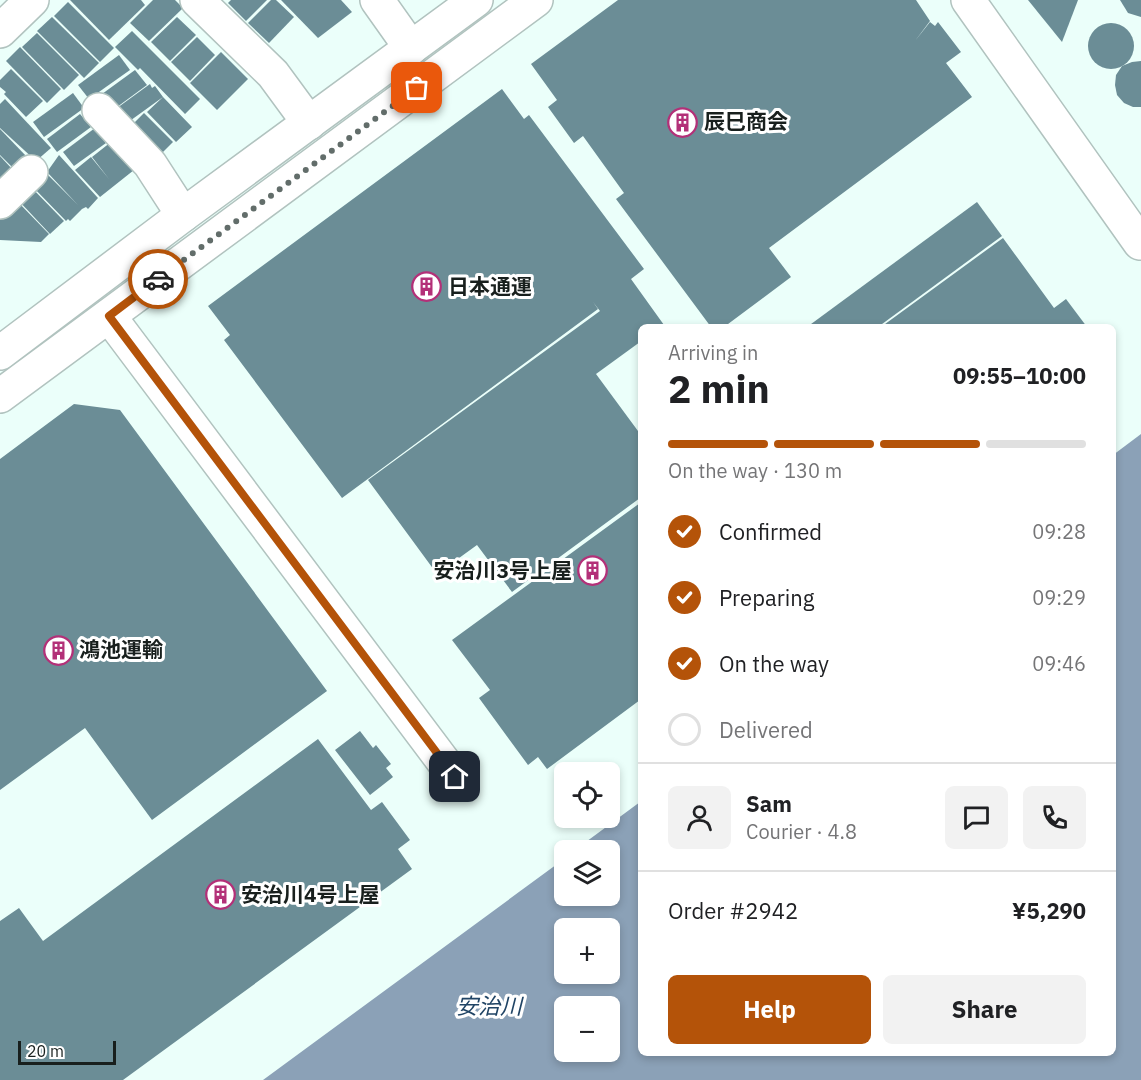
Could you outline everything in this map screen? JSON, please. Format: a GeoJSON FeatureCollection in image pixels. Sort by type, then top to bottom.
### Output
{"type":"FeatureCollection","features":[{"type":"Feature","properties":{"kind":"street"},"geometry":{"type":"LineString","coordinates":[[0,31],[32,0]]}},
{"type":"Feature","properties":{"kind":"street"},"geometry":{"type":"LineString","coordinates":[[197,0],[273,74],[309,123]]}},
{"type":"Feature","properties":{"kind":"street"},"geometry":{"type":"LineString","coordinates":[[377,0],[411,48]]}},
{"type":"Feature","properties":{"kind":"street"},"geometry":{"type":"LineString","coordinates":[[6,337],[183,215],[476,0]]}},
{"type":"Feature","properties":{"kind":"street"},"geometry":{"type":"LineString","coordinates":[[0,396],[536,0]]}},
{"type":"Feature","properties":{"kind":"street"},"geometry":{"type":"LineString","coordinates":[[968,0],[1140,243]]}},
{"type":"Feature","properties":{"kind":"street"},"geometry":{"type":"LineString","coordinates":[[99,110],[150,164],[183,215]]}},
{"type":"Feature","properties":{"kind":"street"},"geometry":{"type":"LineString","coordinates":[[0,202],[31,172]]}},
{"type":"Feature","properties":{"kind":"street"},"geometry":{"type":"LineString","coordinates":[[6,337],[109,316]]}},
{"type":"Feature","properties":{"kind":"street"},"geometry":{"type":"LineString","coordinates":[[109,316],[455,777]]}},
{"type":"Feature","properties":{"kind":"water","name":"安治川"},"geometry":{"type":"Polygon","coordinates":[[[1141,434],[1141,1080],[263,1080],[554,866],[554,906],[620,906],[620,840],[589,840],[605,828],[620,828],[620,817],[638,803],[638,1056],[1116,1056],[1116,453],[1141,434]]]}},
{"type":"Feature","properties":{"kind":"building"},"geometry":{"type":"Polygon","coordinates":[[[70,0],[141,0],[145,5],[109,40],[70,0]]]}},
{"type":"Feature","properties":{"kind":"building"},"geometry":{"type":"Polygon","coordinates":[[[153,0],[175,0],[183,8],[149,41],[130,23],[153,0]]]}},
{"type":"Feature","properties":{"kind":"building"},"geometry":{"type":"Polygon","coordinates":[[[231,0],[267,0],[246,21],[228,3],[231,0]]]}},
{"type":"Feature","properties":{"kind":"building"},"geometry":{"type":"Polygon","coordinates":[[[271,0],[276,0],[294,17],[269,43],[248,23],[271,0]]]}},
{"type":"Feature","properties":{"kind":"building"},"geometry":{"type":"Polygon","coordinates":[[[281,0],[341,0],[352,12],[318,38],[281,0]]]}},
{"type":"Feature","properties":{"kind":"building","name":"辰巳商会"},"geometry":{"type":"Polygon","coordinates":[[[618,0],[916,0],[930,21],[915,41],[930,22],[935,26],[938,22],[961,52],[946,63],[972,97],[769,248],[791,277],[728,324],[709,324],[616,199],[624,193],[583,136],[574,143],[548,107],[557,100],[531,64],[618,0]]]}},
{"type":"Feature","properties":{"kind":"building"},"geometry":{"type":"Polygon","coordinates":[[[1028,0],[1078,0],[1062,42],[1028,0]]]}},
{"type":"Feature","properties":{"kind":"building"},"geometry":{"type":"Polygon","coordinates":[[[1120,0],[1141,0],[1141,17],[1128,13],[1120,0]]]}},
{"type":"Feature","properties":{"kind":"building"},"geometry":{"type":"Polygon","coordinates":[[[68,2],[114,48],[100,62],[54,16],[68,2]]]}},
{"type":"Feature","properties":{"kind":"building"},"geometry":{"type":"Polygon","coordinates":[[[52,17],[99,63],[84,78],[37,31],[52,17]]]}},
{"type":"Feature","properties":{"kind":"building"},"geometry":{"type":"Polygon","coordinates":[[[177,17],[196,35],[170,61],[151,42],[177,17]]]}},
{"type":"Feature","properties":{"kind":"building"},"geometry":{"type":"Polygon","coordinates":[[[1111,23],[1127,30],[1134,46],[1127,62],[1111,69],[1095,62],[1088,46],[1095,30],[1111,23]]]}},
{"type":"Feature","properties":{"kind":"building"},"geometry":{"type":"Polygon","coordinates":[[[132,31],[200,99],[185,114],[140,68],[138,70],[115,47],[132,31]]]}},
{"type":"Feature","properties":{"kind":"building"},"geometry":{"type":"Polygon","coordinates":[[[37,33],[79,75],[64,90],[22,47],[37,33]]]}},
{"type":"Feature","properties":{"kind":"building"},"geometry":{"type":"Polygon","coordinates":[[[197,37],[215,55],[190,81],[171,62],[197,37]]]}},
{"type":"Feature","properties":{"kind":"building"},"geometry":{"type":"Polygon","coordinates":[[[20,47],[61,89],[47,103],[6,61],[20,47]]]}},
{"type":"Feature","properties":{"kind":"building"},"geometry":{"type":"Polygon","coordinates":[[[221,52],[248,79],[217,110],[190,83],[221,52]]]}},
{"type":"Feature","properties":{"kind":"building"},"geometry":{"type":"Polygon","coordinates":[[[119,55],[130,70],[89,99],[78,85],[119,55]]]}},
{"type":"Feature","properties":{"kind":"building"},"geometry":{"type":"Polygon","coordinates":[[[1141,61],[1141,107],[1133,107],[1124,103],[1117,95],[1116,75],[1122,66],[1141,61]]]}},
{"type":"Feature","properties":{"kind":"building"},"geometry":{"type":"Polygon","coordinates":[[[11,69],[43,101],[26,117],[0,87],[0,80],[11,69]]]}},
{"type":"Feature","properties":{"kind":"building"},"geometry":{"type":"Polygon","coordinates":[[[135,70],[147,85],[113,110],[102,94],[135,70]]]}},
{"type":"Feature","properties":{"kind":"building"},"geometry":{"type":"Polygon","coordinates":[[[150,84],[152,88],[155,86],[163,97],[127,123],[117,108],[150,84]]]}},
{"type":"Feature","properties":{"kind":"building","name":"日本通運"},"geometry":{"type":"Polygon","coordinates":[[[502,89],[524,119],[529,115],[644,269],[631,279],[663,324],[638,324],[638,343],[596,374],[638,431],[638,499],[512,592],[477,545],[437,574],[368,480],[600,311],[593,302],[598,309],[342,498],[224,340],[230,335],[208,306],[502,89]]]}},
{"type":"Feature","properties":{"kind":"building"},"geometry":{"type":"Polygon","coordinates":[[[73,93],[84,108],[44,137],[33,122],[73,93]]]}},
{"type":"Feature","properties":{"kind":"building"},"geometry":{"type":"Polygon","coordinates":[[[163,97],[192,127],[176,142],[147,112],[163,97]]]}},
{"type":"Feature","properties":{"kind":"building"},"geometry":{"type":"Polygon","coordinates":[[[5,99],[51,148],[36,161],[0,128],[0,104],[5,99]]]}},
{"type":"Feature","properties":{"kind":"building"},"geometry":{"type":"Polygon","coordinates":[[[144,113],[173,142],[159,156],[130,127],[144,113]]]}},
{"type":"Feature","properties":{"kind":"building"},"geometry":{"type":"Polygon","coordinates":[[[80,114],[91,127],[57,152],[47,139],[80,114]]]}},
{"type":"Feature","properties":{"kind":"building"},"geometry":{"type":"Polygon","coordinates":[[[95,128],[106,143],[74,166],[63,152],[95,128]]]}},
{"type":"Feature","properties":{"kind":"building"},"geometry":{"type":"Polygon","coordinates":[[[0,129],[27,157],[14,169],[0,155],[0,129]]]}},
{"type":"Feature","properties":{"kind":"building"},"geometry":{"type":"Polygon","coordinates":[[[111,142],[134,170],[100,197],[75,170],[91,157],[109,179],[92,157],[111,142]]]}},
{"type":"Feature","properties":{"kind":"building"},"geometry":{"type":"Polygon","coordinates":[[[59,155],[98,198],[88,209],[86,207],[82,209],[70,221],[68,219],[66,221],[32,186],[46,173],[78,205],[47,172],[59,155]]]}},
{"type":"Feature","properties":{"kind":"building"},"geometry":{"type":"Polygon","coordinates":[[[0,156],[13,170],[3,180],[0,177],[0,156]]]}},
{"type":"Feature","properties":{"kind":"building"},"geometry":{"type":"Polygon","coordinates":[[[31,187],[64,221],[50,234],[18,200],[31,187]]]}},
{"type":"Feature","properties":{"kind":"building"},"geometry":{"type":"Polygon","coordinates":[[[17,201],[49,234],[41,242],[0,240],[0,218],[17,201]]]}},
{"type":"Feature","properties":{"kind":"building"},"geometry":{"type":"Polygon","coordinates":[[[977,202],[1002,236],[882,324],[811,324],[977,202]]]}},
{"type":"Feature","properties":{"kind":"building"},"geometry":{"type":"Polygon","coordinates":[[[1003,238],[1054,308],[1066,299],[1085,324],[885,324],[1003,238]]]}},
{"type":"Feature","properties":{"kind":"building"},"geometry":{"type":"Polygon","coordinates":[[[74,404],[120,410],[327,691],[152,820],[85,728],[0,790],[0,459],[74,404]]]}},
{"type":"Feature","properties":{"kind":"building","name":"安治川3号上屋"},"geometry":{"type":"Polygon","coordinates":[[[638,504],[638,701],[547,769],[538,757],[528,765],[479,698],[490,690],[452,640],[638,504]]]}},
{"type":"Feature","properties":{"kind":"building"},"geometry":{"type":"Polygon","coordinates":[[[360,731],[373,748],[376,745],[391,764],[386,768],[393,777],[370,795],[335,750],[360,731]]]}},
{"type":"Feature","properties":{"kind":"building","name":"安治川4号上屋"},"geometry":{"type":"Polygon","coordinates":[[[318,739],[371,810],[382,802],[410,840],[398,849],[412,869],[123,1080],[0,1080],[0,921],[19,908],[43,941],[318,739]]]}},
{"type":"Feature","properties":{"kind":"way so far"},"geometry":{"type":"LineString","coordinates":[[158,279],[417,88]]}},
{"type":"Feature","properties":{"kind":"place","name":"辰巳商会"},"geometry":{"type":"Point","coordinates":[683,122]}},
{"type":"Feature","properties":{"kind":"place","name":"日本通運"},"geometry":{"type":"Point","coordinates":[427,287]}},
{"type":"Feature","properties":{"kind":"place","name":"安治川3号上屋"},"geometry":{"type":"Point","coordinates":[593,571]}},
{"type":"Feature","properties":{"kind":"place","name":"鴻池運輸"},"geometry":{"type":"Point","coordinates":[58,650]}},
{"type":"Feature","properties":{"kind":"place","name":"安治川4号上屋"},"geometry":{"type":"Point","coordinates":[220,895]}},
{"type":"Feature","properties":{"kind":"route"},"geometry":{"type":"LineString","coordinates":[[158,279],[109,316],[455,777]]}}]}
